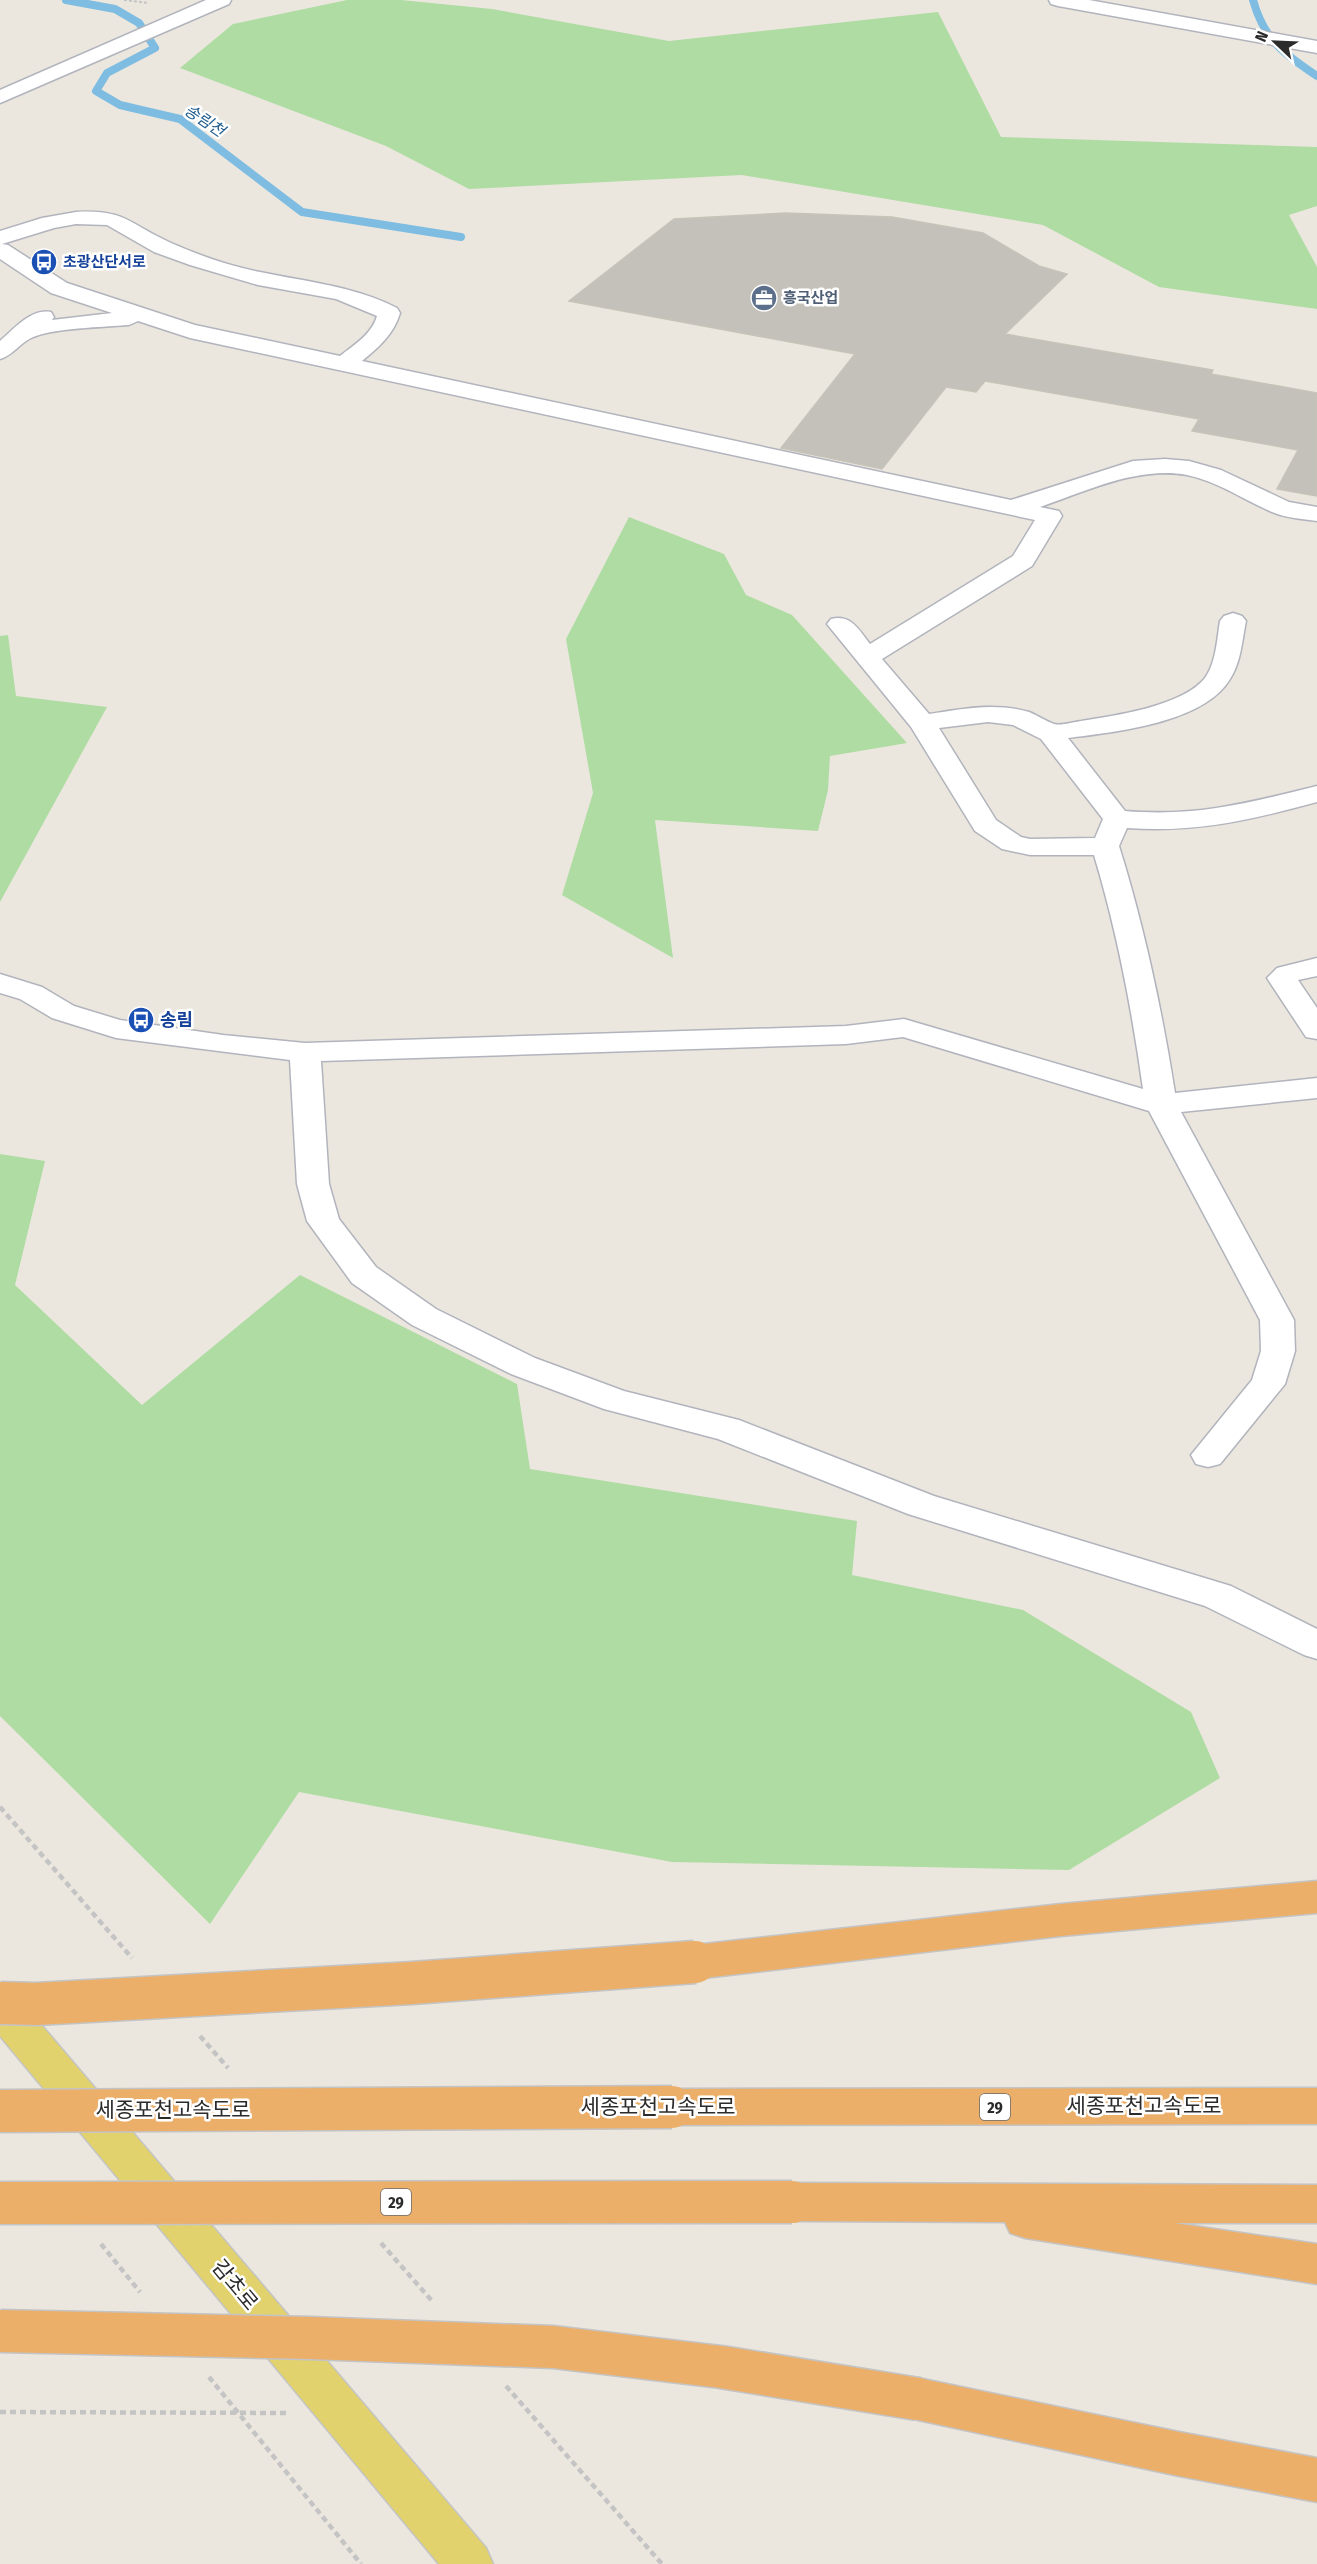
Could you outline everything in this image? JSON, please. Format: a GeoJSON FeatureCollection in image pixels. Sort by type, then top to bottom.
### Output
{"type":"FeatureCollection","features":[{"type":"Feature","properties":{"kind":"highway"},"geometry":{"type":"LineString","coordinates":[[0,2005],[390,1984],[695,1962],[1062,1920],[1317,1897]]}},
{"type":"Feature","properties":{"kind":"highway","name":"세종포천고속도로"},"geometry":{"type":"LineString","coordinates":[[0,2111],[1317,2106]]}},
{"type":"Feature","properties":{"kind":"highway","name":"29"},"geometry":{"type":"LineString","coordinates":[[0,2202],[1317,2204]]}},
{"type":"Feature","properties":{"kind":"highway"},"geometry":{"type":"LineString","coordinates":[[916,2202],[1317,2264]]}},
{"type":"Feature","properties":{"kind":"highway"},"geometry":{"type":"LineString","coordinates":[[0,2331],[310,2338],[554,2347],[721,2367],[918,2399],[1179,2454],[1317,2480]]}},
{"type":"Feature","properties":{"kind":"main road","name":"감초로"},"geometry":{"type":"LineString","coordinates":[[0,2005],[469,2564]]}},
{"type":"Feature","properties":{"kind":"street"},"geometry":{"type":"LineString","coordinates":[[0,97],[222,0]]}},
{"type":"Feature","properties":{"kind":"street"},"geometry":{"type":"LineString","coordinates":[[1058,0],[1315,46]]}},
{"type":"Feature","properties":{"kind":"street"},"geometry":{"type":"LineString","coordinates":[[0,238],[69,218],[105,218],[126,224],[159,245],[201,263],[357,298],[388,313],[387,323],[372,341],[344,364]]}},
{"type":"Feature","properties":{"kind":"street"},"geometry":{"type":"LineString","coordinates":[[0,250],[59,288],[190,331],[1050,516],[1023,561],[867,657]]}},
{"type":"Feature","properties":{"kind":"street"},"geometry":{"type":"LineString","coordinates":[[0,352],[42,319],[59,288]]}},
{"type":"Feature","properties":{"kind":"street"},"geometry":{"type":"LineString","coordinates":[[27,332],[98,319],[150,318]]}},
{"type":"Feature","properties":{"kind":"street"},"geometry":{"type":"LineString","coordinates":[[1015,507],[1141,466],[1165,466],[1189,468],[1213,475],[1283,508],[1317,514]]}},
{"type":"Feature","properties":{"kind":"street"},"geometry":{"type":"LineString","coordinates":[[1050,733],[1136,718],[1190,701],[1213,685],[1226,659],[1233,621]]}},
{"type":"Feature","properties":{"kind":"street"},"geometry":{"type":"LineString","coordinates":[[840,624],[922,723],[985,825],[1012,843],[1030,847],[1105,846]]}},
{"type":"Feature","properties":{"kind":"street"},"geometry":{"type":"LineString","coordinates":[[922,723],[984,714],[1030,720],[1050,733],[1117,819],[1165,822],[1198,821],[1224,817],[1317,794]]}},
{"type":"Feature","properties":{"kind":"street"},"geometry":{"type":"LineString","coordinates":[[1117,819],[1105,846],[1118,888],[1151,1035],[1161,1104],[1277,1320],[1278,1351],[1268,1384],[1208,1455]]}},
{"type":"Feature","properties":{"kind":"street"},"geometry":{"type":"LineString","coordinates":[[1317,967],[1287,974],[1282,978],[1317,1030]]}},
{"type":"Feature","properties":{"kind":"street"},"geometry":{"type":"LineString","coordinates":[[0,983],[31,993],[63,1012],[116,1029],[223,1044],[305,1052],[846,1035],[904,1028],[1161,1104],[1317,1088]]}},
{"type":"Feature","properties":{"kind":"street"},"geometry":{"type":"LineString","coordinates":[[305,1052],[313,1184],[323,1221],[364,1275],[424,1317],[523,1366],[616,1401],[727,1429],[921,1505],[1218,1596],[1317,1645]]}},
{"type":"Feature","properties":{"kind":"path"},"geometry":{"type":"LineString","coordinates":[[0,2412],[343,2413]]}},
{"type":"Feature","properties":{"kind":"green space"},"geometry":{"type":"Polygon","coordinates":[[[347,0],[401,0],[492,9],[669,41],[938,12],[1001,137],[1317,147],[1317,206],[1289,215],[1317,267],[1317,309],[1159,287],[1043,225],[742,175],[469,189],[386,146],[180,68],[233,24],[347,0]]]}},
{"type":"Feature","properties":{"kind":"green space"},"geometry":{"type":"Polygon","coordinates":[[[629,517],[724,554],[746,595],[792,615],[907,743],[830,756],[828,790],[818,831],[655,820],[673,958],[562,895],[593,793],[566,639],[629,517]]]}},
{"type":"Feature","properties":{"kind":"green space"},"geometry":{"type":"Polygon","coordinates":[[[8,635],[16,696],[107,707],[0,902],[0,636],[8,635]]]}},
{"type":"Feature","properties":{"kind":"green space"},"geometry":{"type":"Polygon","coordinates":[[[0,1154],[45,1161],[15,1285],[142,1405],[300,1275],[517,1384],[530,1469],[857,1521],[852,1575],[1023,1610],[1191,1712],[1220,1778],[1069,1870],[672,1862],[299,1792],[210,1924],[0,1716],[0,1154]]]}},
{"type":"Feature","properties":{"kind":"building"},"geometry":{"type":"Polygon","coordinates":[[[786,213],[892,217],[983,233],[1039,266],[1067,274],[1005,334],[1213,370],[1211,374],[1317,393],[1317,496],[1277,489],[1298,450],[1192,431],[1199,419],[985,381],[976,392],[946,387],[882,469],[781,448],[855,354],[569,301],[674,219],[786,213]]]}},
{"type":"Feature","properties":{"kind":"waterway","name":"송림천"},"geometry":{"type":"LineString","coordinates":[[66,0],[115,9],[139,23],[155,48],[107,73],[96,91],[120,105],[180,119],[302,212],[461,237]]}},
{"type":"Feature","properties":{"kind":"waterway"},"geometry":{"type":"LineString","coordinates":[[1253,0],[1269,36],[1285,53],[1317,76]]}},
{"type":"Feature","properties":{"kind":"place","name":"초광산단서로"},"geometry":{"type":"Point","coordinates":[44,262]}},
{"type":"Feature","properties":{"kind":"place","name":"흥국산업"},"geometry":{"type":"Point","coordinates":[764,298]}},
{"type":"Feature","properties":{"kind":"place","name":"송림"},"geometry":{"type":"Point","coordinates":[141,1020]}}]}
